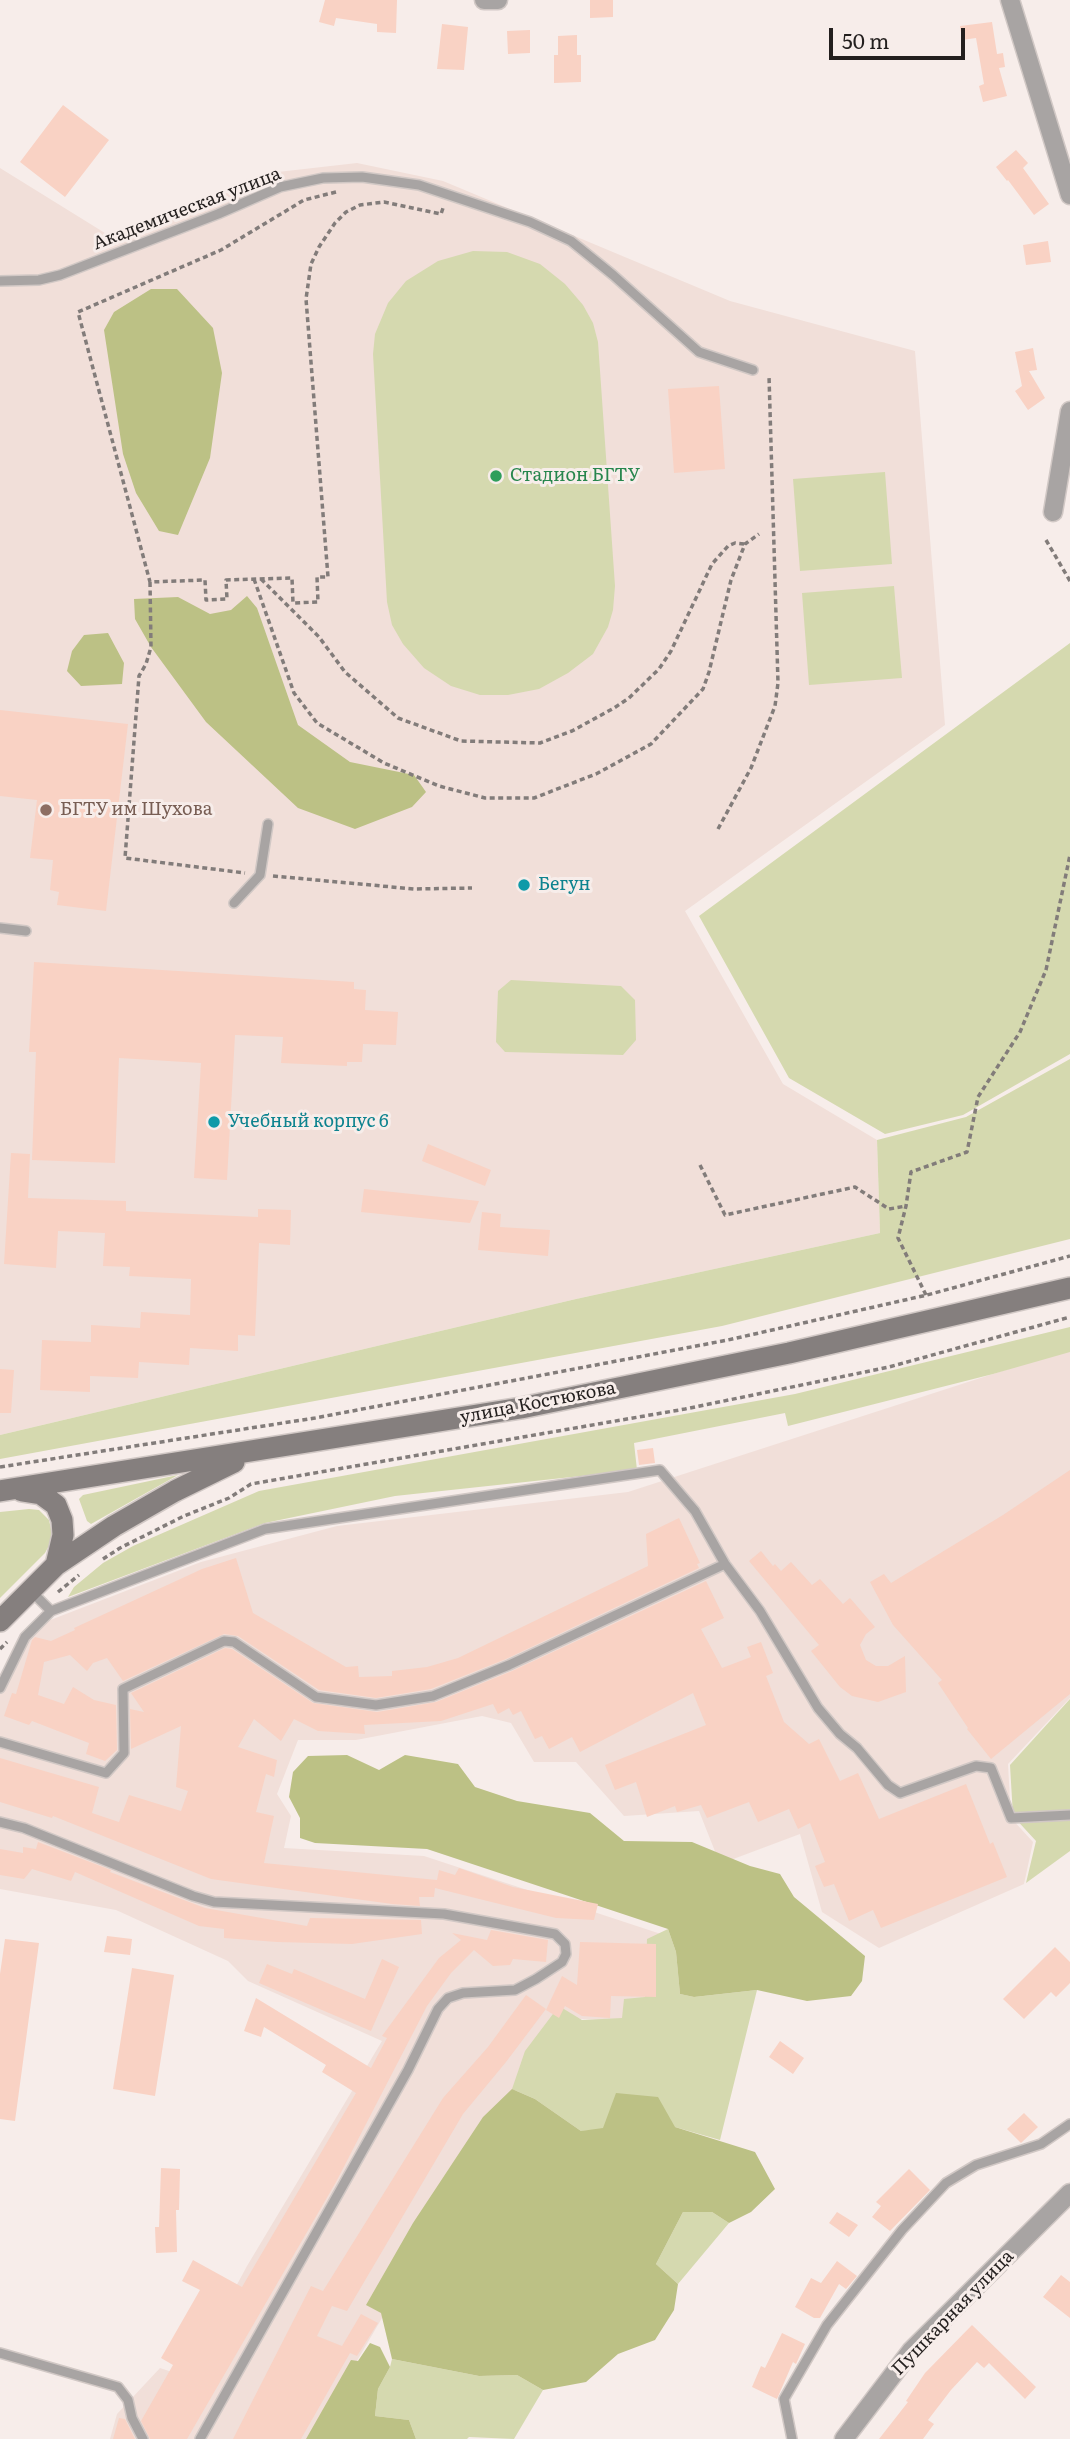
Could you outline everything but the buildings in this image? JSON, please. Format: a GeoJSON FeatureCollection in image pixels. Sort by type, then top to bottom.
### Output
{"type":"FeatureCollection","features":[{"type":"Feature","properties":{"kind":"main road","name":"улица Костюкова"},"geometry":{"type":"LineString","coordinates":[[6,1490],[521,1408],[789,1353],[1070,1288]]}},
{"type":"Feature","properties":{"kind":"main road"},"geometry":{"type":"LineString","coordinates":[[56,1565],[165,1496],[255,1451]]}},
{"type":"Feature","properties":{"kind":"main road"},"geometry":{"type":"LineString","coordinates":[[0,1621],[41,1602],[56,1565],[63,1535],[62,1520],[56,1505],[41,1494],[6,1490]]}},
{"type":"Feature","properties":{"kind":"street"},"geometry":{"type":"LineString","coordinates":[[484,0],[497,0]]}},
{"type":"Feature","properties":{"kind":"street"},"geometry":{"type":"LineString","coordinates":[[1010,0],[1070,195]]}},
{"type":"Feature","properties":{"kind":"street"},"geometry":{"type":"LineString","coordinates":[[1053,512],[1066,466],[1070,411]]}},
{"type":"Feature","properties":{"kind":"street","name":"Пушкарная улица"},"geometry":{"type":"LineString","coordinates":[[844,2439],[911,2351],[1070,2193]]}},
{"type":"Feature","properties":{"kind":"lane","name":"Академическая улица"},"geometry":{"type":"LineString","coordinates":[[0,281],[39,281],[60,275],[280,187],[323,178],[362,177],[419,185],[530,222],[571,241],[699,352],[753,370]]}},
{"type":"Feature","properties":{"kind":"lane"},"geometry":{"type":"LineString","coordinates":[[234,903],[260,875],[268,824]]}},
{"type":"Feature","properties":{"kind":"lane"},"geometry":{"type":"LineString","coordinates":[[0,928],[26,931]]}},
{"type":"Feature","properties":{"kind":"lane"},"geometry":{"type":"LineString","coordinates":[[0,1688],[41,1602],[265,1529],[660,1470],[695,1511],[724,1564],[760,1611],[818,1708],[888,1785],[900,1793],[976,1766],[991,1768],[1011,1818],[1070,1815]]}},
{"type":"Feature","properties":{"kind":"lane"},"geometry":{"type":"LineString","coordinates":[[0,1742],[106,1773],[124,1753],[123,1689],[224,1641],[234,1642],[316,1697],[376,1705],[433,1696],[509,1665],[724,1564]]}},
{"type":"Feature","properties":{"kind":"lane"},"geometry":{"type":"LineString","coordinates":[[0,1822],[24,1828],[214,1902],[444,1914],[555,1934],[565,1944],[566,1954],[562,1962],[515,1990],[463,1993],[448,1998],[438,2009],[408,2070],[200,2439]]}},
{"type":"Feature","properties":{"kind":"lane"},"geometry":{"type":"LineString","coordinates":[[792,2439],[784,2399],[827,2325],[902,2230],[946,2183],[976,2165],[1041,2144],[1070,2124]]}},
{"type":"Feature","properties":{"kind":"lane"},"geometry":{"type":"LineString","coordinates":[[0,2353],[118,2387],[128,2400],[132,2418],[143,2439]]}},
{"type":"Feature","properties":{"kind":"path"},"geometry":{"type":"LineString","coordinates":[[341,191],[304,200],[221,250],[79,312],[150,582],[151,647],[139,676],[125,858],[341,884],[414,889],[472,888]]}},
{"type":"Feature","properties":{"kind":"path"},"geometry":{"type":"LineString","coordinates":[[150,582],[205,580],[206,600],[227,599],[226,580],[292,578],[293,603],[318,602],[317,577],[328,577],[306,299],[311,264],[319,247],[345,212],[360,205],[384,202],[442,214],[447,195]]}},
{"type":"Feature","properties":{"kind":"path"},"geometry":{"type":"LineString","coordinates":[[718,829],[751,768],[775,706],[778,683],[769,376]]}},
{"type":"Feature","properties":{"kind":"path"},"geometry":{"type":"LineString","coordinates":[[254,579],[294,693],[317,723],[384,763],[439,786],[485,799],[534,798],[596,774],[652,744],[703,690],[731,580],[745,544],[759,534]]}},
{"type":"Feature","properties":{"kind":"path"},"geometry":{"type":"LineString","coordinates":[[1046,540],[1070,581]]}},
{"type":"Feature","properties":{"kind":"path"},"geometry":{"type":"LineString","coordinates":[[261,579],[319,637],[345,672],[398,718],[461,741],[540,743],[572,731],[614,708],[649,679],[671,651],[712,564],[728,546],[735,543],[745,544]]}},
{"type":"Feature","properties":{"kind":"path"},"geometry":{"type":"LineString","coordinates":[[927,1295],[898,1238],[911,1172],[967,1152],[978,1097],[1020,1032],[1046,970],[1070,855]]}},
{"type":"Feature","properties":{"kind":"path"},"geometry":{"type":"LineString","coordinates":[[700,1164],[725,1216],[855,1187],[888,1209],[906,1206]]}},
{"type":"Feature","properties":{"kind":"path"},"geometry":{"type":"LineString","coordinates":[[0,1467],[315,1418],[727,1340],[927,1295],[1070,1256]]}},
{"type":"Feature","properties":{"kind":"path"},"geometry":{"type":"LineString","coordinates":[[102,1560],[120,1548],[184,1516],[229,1498],[251,1484],[685,1409],[889,1367],[1070,1317]]}},
{"type":"Feature","properties":{"kind":"path"},"geometry":{"type":"LineString","coordinates":[[41,1602],[83,1571]]}},
{"type":"Feature","properties":{"kind":"shaded area"},"geometry":{"type":"Polygon","coordinates":[[[357,163],[443,181],[730,301],[915,351],[945,725],[685,911],[783,1084],[877,1140],[880,1233],[576,1299],[0,1435],[0,168],[113,238],[269,173],[357,163]]]}},
{"type":"Feature","properties":{"kind":"shaded area"},"geometry":{"type":"Polygon","coordinates":[[[1070,1349],[1070,1698],[1008,1764],[1011,1818],[1033,1842],[1024,1884],[879,1948],[822,1912],[800,1834],[720,1864],[699,1811],[624,1816],[576,1762],[534,1762],[511,1723],[482,1716],[356,1740],[298,1740],[277,1794],[291,1816],[284,1848],[424,1856],[664,1935],[660,1981],[635,2021],[558,2018],[311,2439],[110,2439],[117,2414],[160,2368],[187,2377],[247,2266],[382,2041],[248,1981],[228,1961],[116,1910],[0,1889],[0,1680],[40,1624],[201,1562],[337,1526],[628,1492],[1070,1349]]]}},
{"type":"Feature","properties":{"kind":"green space","name":"Стадион БГТУ"},"geometry":{"type":"Polygon","coordinates":[[[473,251],[507,252],[540,264],[565,284],[583,305],[593,323],[598,342],[615,586],[613,610],[608,627],[593,654],[568,673],[539,689],[508,695],[480,695],[451,686],[424,668],[403,644],[392,625],[387,602],[373,354],[375,334],[388,303],[406,281],[438,261],[473,251]]]}},
{"type":"Feature","properties":{"kind":"green space"},"geometry":{"type":"Polygon","coordinates":[[[151,289],[177,289],[213,328],[222,373],[210,458],[178,535],[159,531],[136,493],[123,454],[104,330],[114,312],[151,289]]]}},
{"type":"Feature","properties":{"kind":"green space"},"geometry":{"type":"Polygon","coordinates":[[[885,472],[892,564],[800,571],[793,479],[885,472]]]}},
{"type":"Feature","properties":{"kind":"green space"},"geometry":{"type":"Polygon","coordinates":[[[894,586],[902,678],[809,685],[802,593],[894,586]]]}},
{"type":"Feature","properties":{"kind":"green space"},"geometry":{"type":"Polygon","coordinates":[[[247,596],[257,608],[298,725],[350,762],[414,775],[426,792],[412,807],[355,829],[298,808],[206,722],[151,647],[135,619],[134,599],[178,597],[210,614],[231,610],[247,596]]]}},
{"type":"Feature","properties":{"kind":"green space"},"geometry":{"type":"Polygon","coordinates":[[[108,633],[124,663],[122,684],[81,686],[67,671],[72,651],[84,635],[108,633]]]}},
{"type":"Feature","properties":{"kind":"green space"},"geometry":{"type":"Polygon","coordinates":[[[1070,643],[1070,1054],[963,1115],[885,1134],[789,1078],[699,916],[1070,643]]]}},
{"type":"Feature","properties":{"kind":"green space"},"geometry":{"type":"Polygon","coordinates":[[[511,980],[621,986],[635,1000],[636,1040],[623,1055],[505,1052],[496,1042],[498,991],[511,980]]]}},
{"type":"Feature","properties":{"kind":"green space"},"geometry":{"type":"Polygon","coordinates":[[[1070,1059],[1070,1239],[722,1326],[0,1459],[0,1435],[576,1299],[880,1233],[877,1140],[966,1117],[1070,1059]]]}},
{"type":"Feature","properties":{"kind":"green space"},"geometry":{"type":"Polygon","coordinates":[[[1070,1327],[1070,1352],[993,1374],[788,1426],[785,1413],[634,1443],[637,1470],[395,1496],[265,1523],[68,1597],[74,1587],[103,1563],[133,1546],[259,1491],[795,1394],[1070,1327]]]}},
{"type":"Feature","properties":{"kind":"green space"},"geometry":{"type":"Polygon","coordinates":[[[178,1475],[91,1524],[87,1521],[79,1499],[83,1495],[178,1475]]]}},
{"type":"Feature","properties":{"kind":"green space"},"geometry":{"type":"Polygon","coordinates":[[[39,1510],[49,1520],[53,1538],[45,1553],[0,1598],[0,1512],[39,1510]]]}},
{"type":"Feature","properties":{"kind":"green space"},"geometry":{"type":"Polygon","coordinates":[[[1070,1699],[1070,1851],[1026,1883],[1036,1841],[1013,1816],[1010,1765],[1070,1699]]]}},
{"type":"Feature","properties":{"kind":"green space"},"geometry":{"type":"Polygon","coordinates":[[[347,1755],[379,1770],[405,1755],[458,1764],[475,1787],[517,1801],[590,1813],[624,1841],[692,1842],[750,1866],[780,1874],[794,1897],[865,1956],[862,1981],[851,1996],[807,2001],[757,1990],[694,1997],[680,1994],[676,1952],[668,1929],[427,1849],[315,1843],[300,1838],[300,1818],[289,1797],[293,1772],[308,1756],[347,1755]]]}},
{"type":"Feature","properties":{"kind":"green space"},"geometry":{"type":"Polygon","coordinates":[[[668,1929],[676,1952],[680,1994],[694,1997],[757,1990],[720,2140],[675,2127],[581,2131],[535,2099],[512,2089],[525,2051],[559,2006],[582,2020],[622,2018],[624,1999],[645,1997],[647,1939],[668,1929]]]}},
{"type":"Feature","properties":{"kind":"green space"},"geometry":{"type":"Polygon","coordinates":[[[512,2089],[535,2099],[581,2131],[603,2128],[616,2093],[658,2097],[675,2127],[755,2152],[775,2189],[751,2212],[729,2223],[712,2212],[683,2212],[656,2264],[678,2284],[674,2310],[655,2340],[618,2354],[586,2382],[543,2390],[517,2375],[479,2376],[392,2359],[381,2313],[366,2305],[413,2223],[483,2117],[512,2089]]]}},
{"type":"Feature","properties":{"kind":"green space"},"geometry":{"type":"Polygon","coordinates":[[[683,2212],[712,2212],[729,2223],[678,2284],[656,2264],[683,2212]]]}},
{"type":"Feature","properties":{"kind":"green space"},"geometry":{"type":"Polygon","coordinates":[[[370,2343],[380,2347],[390,2367],[378,2389],[375,2416],[409,2420],[416,2439],[306,2439],[351,2360],[358,2361],[370,2343]]]}},
{"type":"Feature","properties":{"kind":"green space"},"geometry":{"type":"Polygon","coordinates":[[[392,2359],[479,2376],[517,2375],[543,2390],[514,2439],[416,2439],[409,2420],[375,2416],[378,2389],[392,2359]]]}},
{"type":"Feature","properties":{"kind":"place","name":"Стадион БГТУ"},"geometry":{"type":"Point","coordinates":[496,476]}},
{"type":"Feature","properties":{"kind":"place","name":"БГТУ им Шухова"},"geometry":{"type":"Point","coordinates":[46,810]}},
{"type":"Feature","properties":{"kind":"place","name":"Бегун"},"geometry":{"type":"Point","coordinates":[524,885]}},
{"type":"Feature","properties":{"kind":"place","name":"Учебный корпус 6"},"geometry":{"type":"Point","coordinates":[214,1122]}}]}
